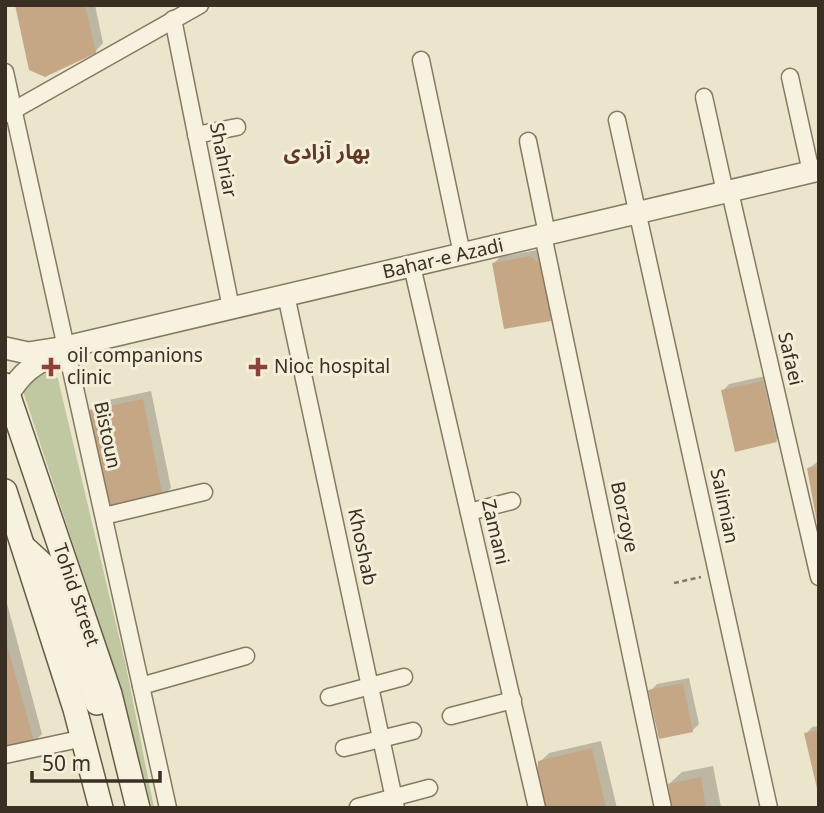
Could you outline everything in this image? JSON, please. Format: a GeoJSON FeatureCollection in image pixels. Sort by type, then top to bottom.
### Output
{"type":"FeatureCollection","features":[{"type":"Feature","properties":{"kind":"main road","name":"Tohid Street"},"geometry":{"type":"LineString","coordinates":[[7,390],[112,701],[138,808]]}},
{"type":"Feature","properties":{"kind":"main road","name":"Tohid Street"},"geometry":{"type":"LineString","coordinates":[[5,491],[83,738],[101,808]]}},
{"type":"Feature","properties":{"kind":"main road"},"geometry":{"type":"LineString","coordinates":[[23,547],[52,573],[101,714],[109,713],[112,701]]}},
{"type":"Feature","properties":{"kind":"street"},"geometry":{"type":"LineString","coordinates":[[9,112],[200,5]]}},
{"type":"Feature","properties":{"kind":"street","name":"Shahriar"},"geometry":{"type":"LineString","coordinates":[[173,19],[231,308]]}},
{"type":"Feature","properties":{"kind":"street"},"geometry":{"type":"LineString","coordinates":[[421,60],[462,254]]}},
{"type":"Feature","properties":{"kind":"street","name":"Bistoun"},"geometry":{"type":"LineString","coordinates":[[5,72],[9,112],[66,347],[169,808]]}},
{"type":"Feature","properties":{"kind":"street"},"geometry":{"type":"LineString","coordinates":[[790,77],[815,171]]}},
{"type":"Feature","properties":{"kind":"street","name":"Safaei"},"geometry":{"type":"LineString","coordinates":[[704,97],[819,577]]}},
{"type":"Feature","properties":{"kind":"street","name":"Salimian"},"geometry":{"type":"LineString","coordinates":[[617,120],[769,808]]}},
{"type":"Feature","properties":{"kind":"street"},"geometry":{"type":"LineString","coordinates":[[196,135],[237,127]]}},
{"type":"Feature","properties":{"kind":"street","name":"Borzoye"},"geometry":{"type":"LineString","coordinates":[[528,141],[663,808]]}},
{"type":"Feature","properties":{"kind":"street","name":"Bahar-e Azadi"},"geometry":{"type":"LineString","coordinates":[[5,348],[28,353],[66,347],[815,171]]}},
{"type":"Feature","properties":{"kind":"street","name":"Zamani"},"geometry":{"type":"LineString","coordinates":[[412,266],[537,808]]}},
{"type":"Feature","properties":{"kind":"street","name":"Khoshab"},"geometry":{"type":"LineString","coordinates":[[286,295],[395,802]]}},
{"type":"Feature","properties":{"kind":"street","name":"Bahar-e Azadi"},"geometry":{"type":"LineString","coordinates":[[7,390],[31,366],[66,347]]}},
{"type":"Feature","properties":{"kind":"street"},"geometry":{"type":"LineString","coordinates":[[104,516],[204,492]]}},
{"type":"Feature","properties":{"kind":"street"},"geometry":{"type":"LineString","coordinates":[[469,512],[512,501]]}},
{"type":"Feature","properties":{"kind":"street"},"geometry":{"type":"LineString","coordinates":[[141,686],[246,656]]}},
{"type":"Feature","properties":{"kind":"street"},"geometry":{"type":"LineString","coordinates":[[329,697],[404,677]]}},
{"type":"Feature","properties":{"kind":"street"},"geometry":{"type":"LineString","coordinates":[[451,716],[513,701]]}},
{"type":"Feature","properties":{"kind":"street"},"geometry":{"type":"LineString","coordinates":[[344,748],[413,731]]}},
{"type":"Feature","properties":{"kind":"street"},"geometry":{"type":"LineString","coordinates":[[5,755],[83,738]]}},
{"type":"Feature","properties":{"kind":"street"},"geometry":{"type":"LineString","coordinates":[[358,807],[395,802],[429,788]]}},
{"type":"Feature","properties":{"kind":"path"},"geometry":{"type":"LineString","coordinates":[[674,583],[718,573]]}},
{"type":"Feature","properties":{"kind":"green space"},"geometry":{"type":"Polygon","coordinates":[[[44,371],[52,372],[58,379],[126,666],[154,808],[111,660],[24,394],[25,383],[44,371]]]}},
{"type":"Feature","properties":{"kind":"building"},"geometry":{"type":"Polygon","coordinates":[[[15,5],[85,5],[96,53],[45,77],[29,70],[15,5]]]}},
{"type":"Feature","properties":{"kind":"building"},"geometry":{"type":"Polygon","coordinates":[[[530,256],[541,264],[551,321],[504,329],[492,263],[530,256]]]}},
{"type":"Feature","properties":{"kind":"building"},"geometry":{"type":"Polygon","coordinates":[[[763,381],[777,442],[735,452],[721,390],[763,381]]]}},
{"type":"Feature","properties":{"kind":"building"},"geometry":{"type":"Polygon","coordinates":[[[143,399],[163,498],[108,511],[89,410],[143,399]]]}},
{"type":"Feature","properties":{"kind":"building"},"geometry":{"type":"Polygon","coordinates":[[[819,466],[819,523],[817,523],[807,468],[819,466]]]}},
{"type":"Feature","properties":{"kind":"building"},"geometry":{"type":"Polygon","coordinates":[[[5,638],[35,744],[5,750],[5,638]]]}},
{"type":"Feature","properties":{"kind":"building"},"geometry":{"type":"Polygon","coordinates":[[[683,683],[693,732],[659,739],[648,690],[683,683]]]}},
{"type":"Feature","properties":{"kind":"building"},"geometry":{"type":"Polygon","coordinates":[[[819,730],[819,793],[818,793],[804,733],[819,730]]]}},
{"type":"Feature","properties":{"kind":"building"},"geometry":{"type":"Polygon","coordinates":[[[592,748],[606,808],[538,808],[538,761],[592,748]]]}},
{"type":"Feature","properties":{"kind":"building"},"geometry":{"type":"Polygon","coordinates":[[[701,777],[706,808],[672,808],[668,784],[701,777]]]}},
{"type":"Feature","properties":{"kind":"place","name":"oil companions clinic"},"geometry":{"type":"Point","coordinates":[51,367]}},
{"type":"Feature","properties":{"kind":"place","name":"Nioc hospital"},"geometry":{"type":"Point","coordinates":[258,367]}},
{"type":"Feature","properties":{"kind":"district","name":"بهار آزادی"},"geometry":{"type":"Point","coordinates":[327,152]}}]}
